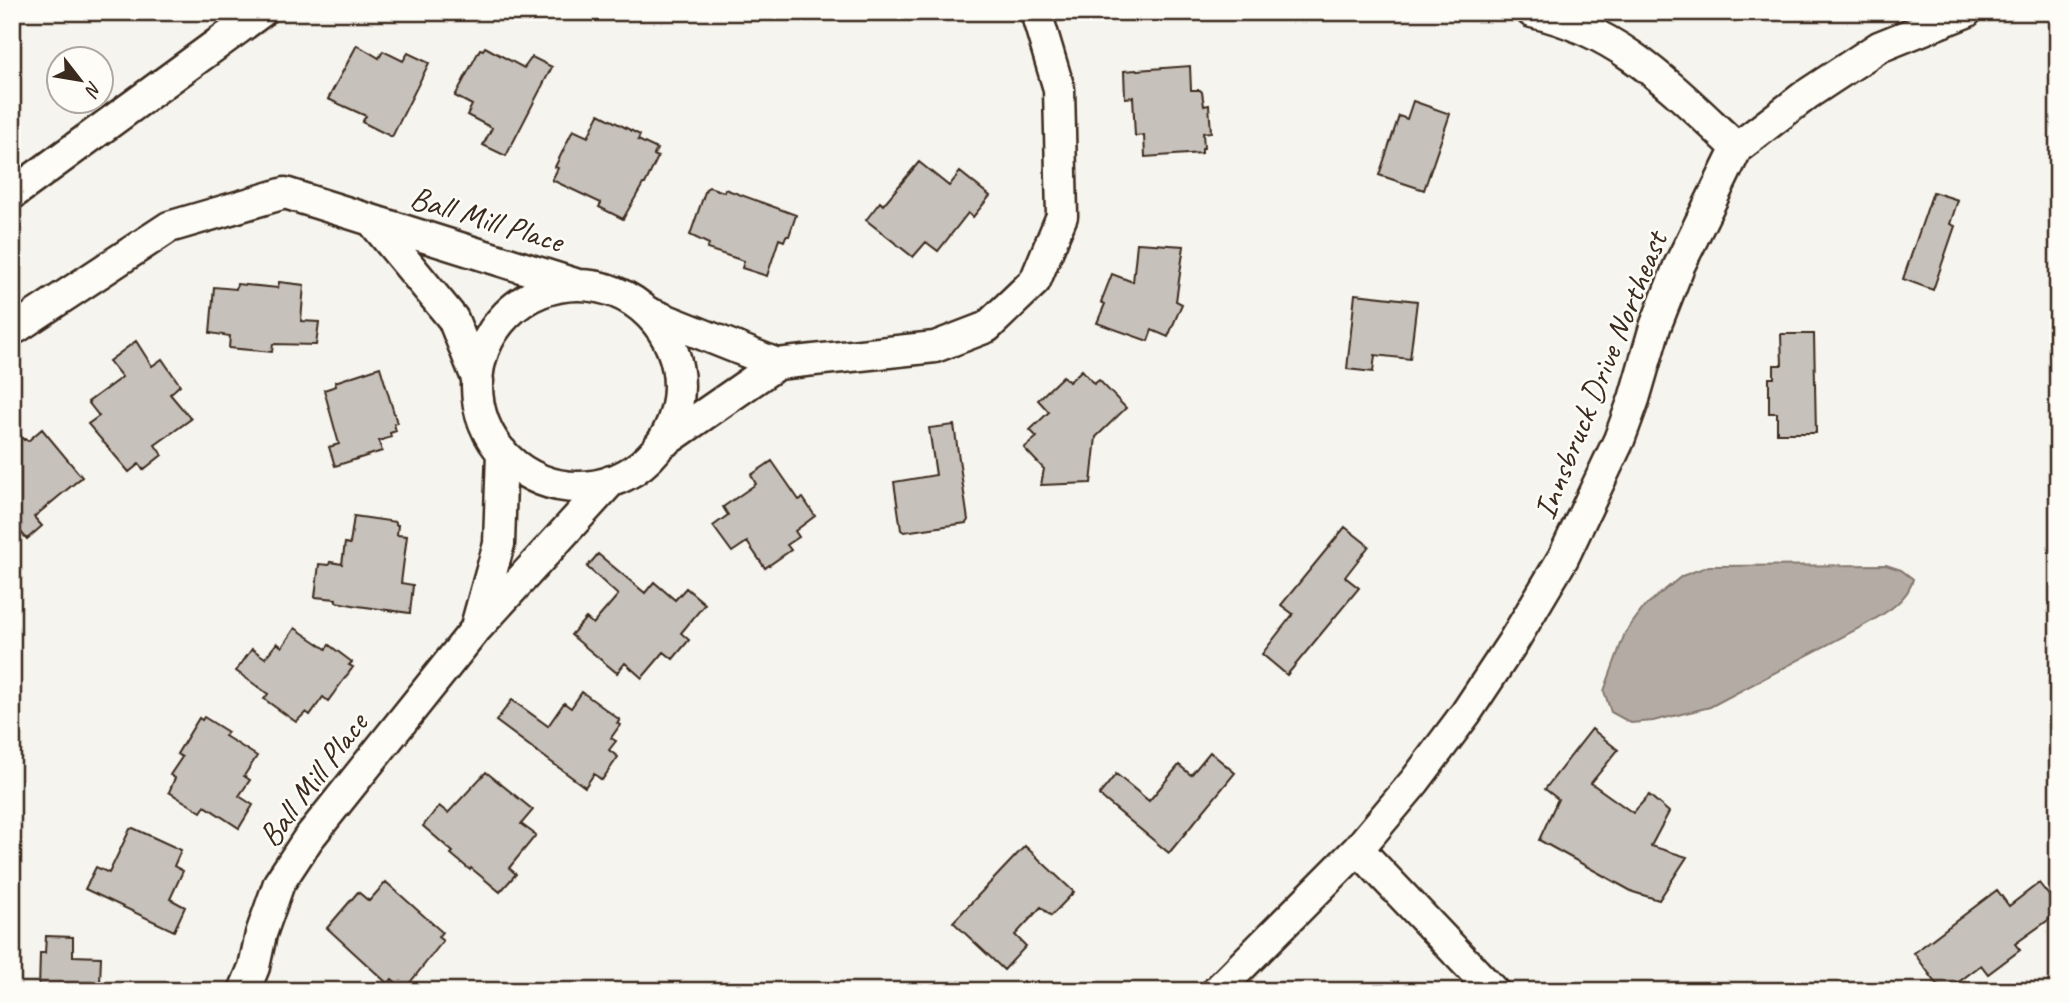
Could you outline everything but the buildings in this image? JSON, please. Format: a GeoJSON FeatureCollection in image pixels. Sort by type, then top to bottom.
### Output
{"type":"FeatureCollection","features":[{"type":"Feature","properties":{"kind":"street"},"geometry":{"type":"LineString","coordinates":[[12,194],[261,12]]}},
{"type":"Feature","properties":{"kind":"street"},"geometry":{"type":"LineString","coordinates":[[777,364],[663,443],[647,460],[630,472],[611,481],[590,486],[550,482],[531,475],[516,465],[502,452],[491,436],[478,400],[478,381],[486,344],[496,327],[524,301],[560,286],[579,285],[617,292],[649,313],[777,364],[934,347],[986,327],[1035,281],[1062,216],[1059,89],[1036,12]]}},
{"type":"Feature","properties":{"kind":"street"},"geometry":{"type":"LineString","coordinates":[[1532,12],[1557,18],[1599,36],[1643,62],[1737,148]]}},
{"type":"Feature","properties":{"kind":"street","name":"Innsbruck Drive Northeast"},"geometry":{"type":"LineString","coordinates":[[1217,991],[1358,849],[1415,782],[1466,713],[1513,642],[1563,558],[1619,440],[1655,327],[1679,265],[1737,148],[1806,95],[1879,47],[1966,12]]}},
{"type":"Feature","properties":{"kind":"street","name":"Ball Mill Place"},"geometry":{"type":"LineString","coordinates":[[13,328],[169,227],[285,193],[579,285]]}},
{"type":"Feature","properties":{"kind":"street","name":"Ball Mill Place"},"geometry":{"type":"LineString","coordinates":[[373,222],[453,319],[478,381]]}},
{"type":"Feature","properties":{"kind":"street"},"geometry":{"type":"LineString","coordinates":[[649,313],[671,345],[677,364],[677,405],[663,443]]}},
{"type":"Feature","properties":{"kind":"street","name":"Ball Mill Place"},"geometry":{"type":"LineString","coordinates":[[475,631],[499,544],[502,452]]}},
{"type":"Feature","properties":{"kind":"street","name":"Ball Mill Place"},"geometry":{"type":"LineString","coordinates":[[244,991],[254,967],[261,934],[279,883],[307,839],[475,631],[611,481]]}},
{"type":"Feature","properties":{"kind":"street"},"geometry":{"type":"LineString","coordinates":[[1358,849],[1493,991]]}},
{"type":"Feature","properties":{"kind":"shaded area"},"geometry":{"type":"Polygon","coordinates":[[[1886,565],[1901,570],[1913,579],[1910,587],[1892,608],[1861,627],[1710,707],[1653,721],[1631,723],[1611,712],[1604,691],[1625,633],[1645,606],[1682,576],[1709,566],[1886,565]]]}}]}
